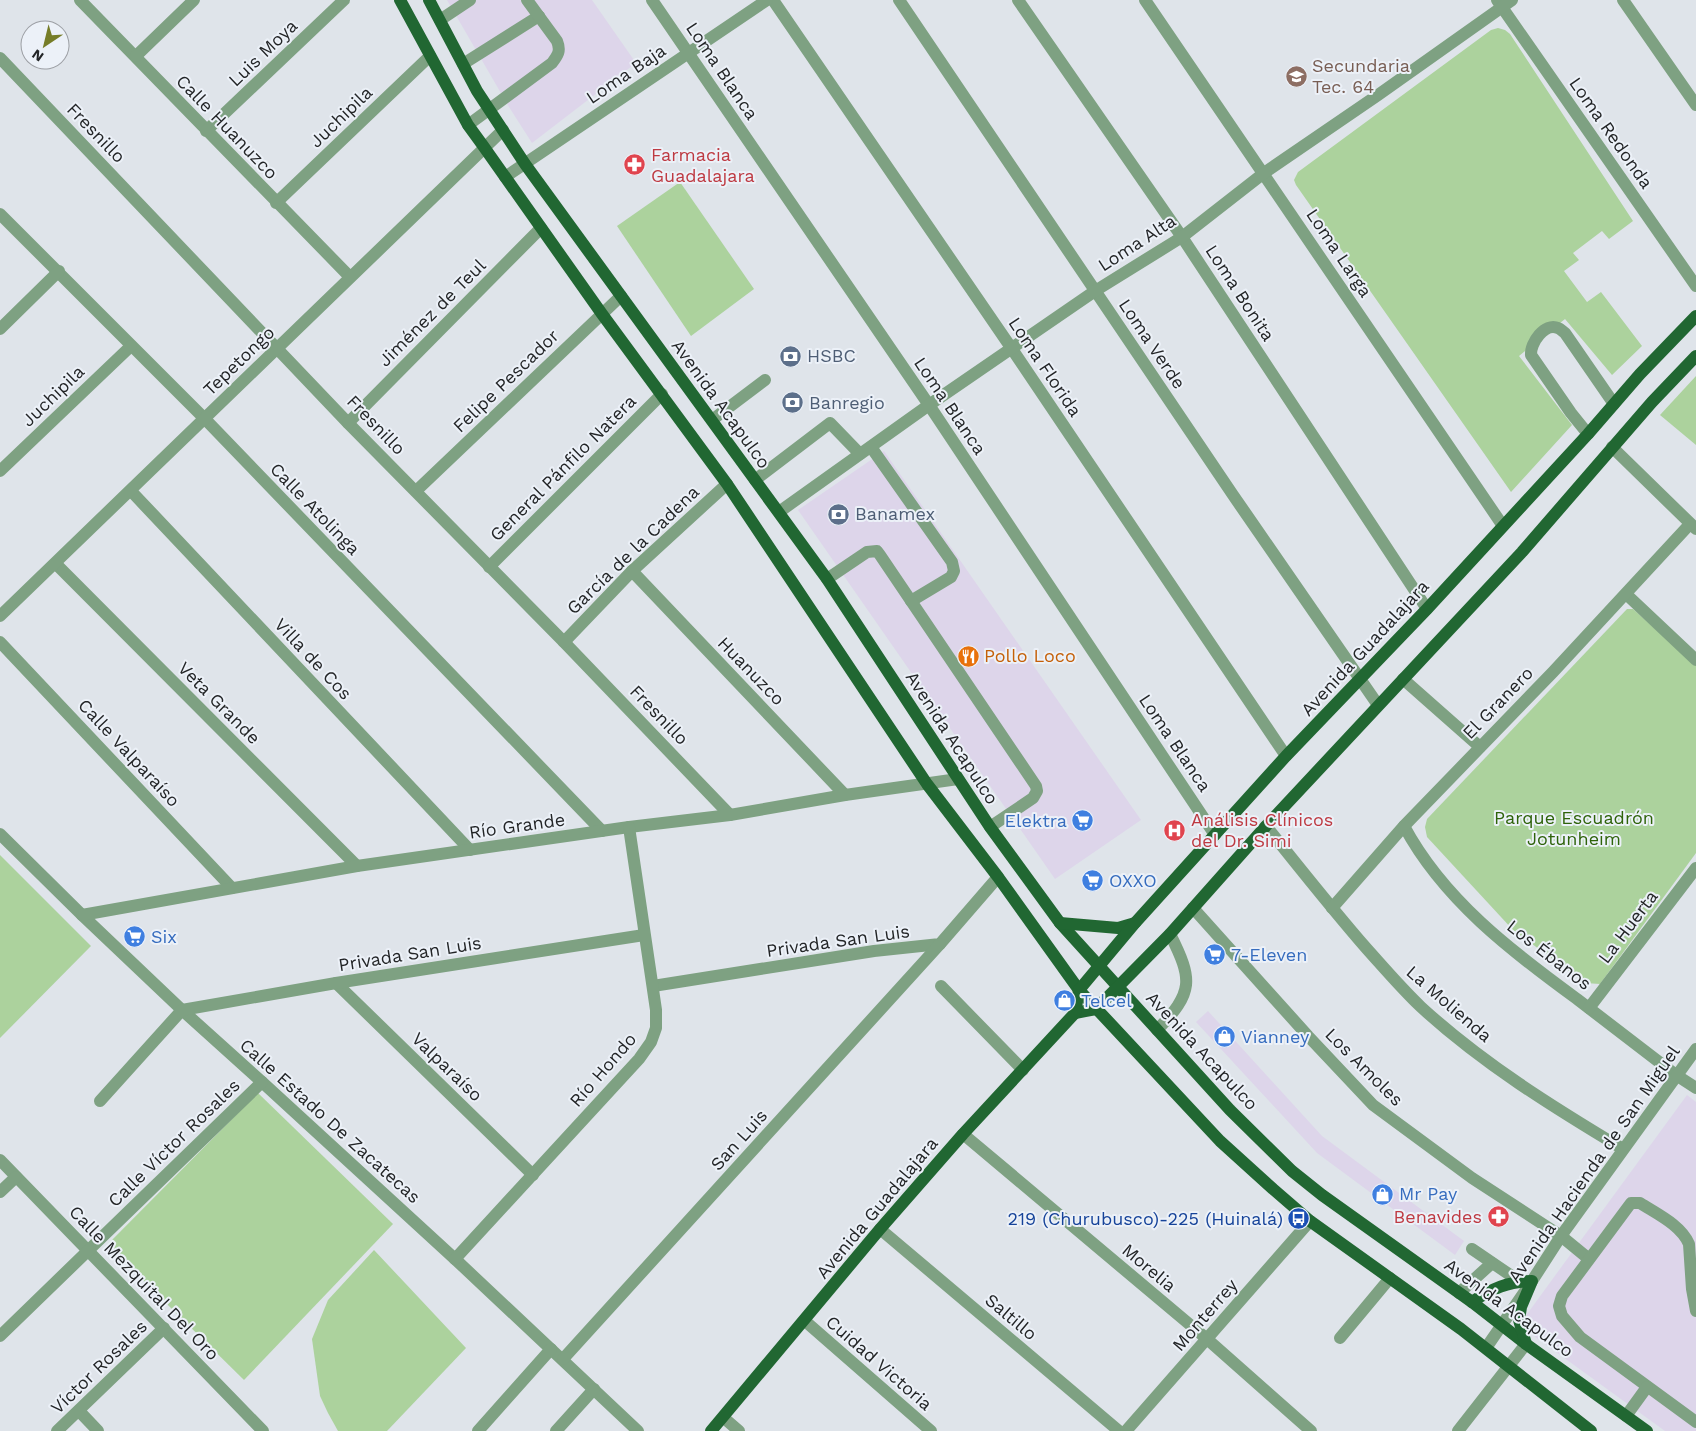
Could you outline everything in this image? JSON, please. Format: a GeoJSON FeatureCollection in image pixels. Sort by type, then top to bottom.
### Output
{"type":"FeatureCollection","features":[{"type":"Feature","properties":{"kind":"main road"},"geometry":{"type":"LineString","coordinates":[[400,0],[468,125],[602,314],[727,484],[927,784],[998,877],[1079,990],[1220,1141],[1310,1221],[1486,1348],[1591,1431]]}},
{"type":"Feature","properties":{"kind":"main road","name":"Avenida Acapulco"},"geometry":{"type":"LineString","coordinates":[[429,0],[463,64],[525,164],[827,579],[990,827],[1060,924],[1098,967],[1119,986],[1230,1110],[1292,1171],[1322,1195],[1472,1302],[1526,1344],[1647,1431]]}},
{"type":"Feature","properties":{"kind":"main road","name":"Avenida Guadalajara"},"geometry":{"type":"LineString","coordinates":[[711,1431],[724,1418],[880,1229],[963,1134],[1075,1013],[1079,990],[1135,923],[1286,756],[1361,679],[1588,434],[1640,374],[1696,316]]}},
{"type":"Feature","properties":{"kind":"main road"},"geometry":{"type":"LineString","coordinates":[[1075,1013],[1096,1009],[1170,934],[1266,826],[1522,552],[1612,447],[1696,356]]}},
{"type":"Feature","properties":{"kind":"main road"},"geometry":{"type":"LineString","coordinates":[[1060,924],[1118,928],[1135,923]]}},
{"type":"Feature","properties":{"kind":"main road"},"geometry":{"type":"LineString","coordinates":[[1472,1302],[1496,1288],[1518,1281],[1532,1281],[1521,1307],[1519,1320],[1526,1344]]}},
{"type":"Feature","properties":{"kind":"street","name":"Calle Huanuzco"},"geometry":{"type":"LineString","coordinates":[[80,0],[350,277]]}},
{"type":"Feature","properties":{"kind":"street"},"geometry":{"type":"LineString","coordinates":[[136,56],[194,0]]}},
{"type":"Feature","properties":{"kind":"street","name":"Luis Moya"},"geometry":{"type":"LineString","coordinates":[[206,131],[344,0]]}},
{"type":"Feature","properties":{"kind":"street"},"geometry":{"type":"LineString","coordinates":[[440,20],[470,0]]}},
{"type":"Feature","properties":{"kind":"street"},"geometry":{"type":"LineString","coordinates":[[468,125],[552,63],[558,56],[560,49],[557,42],[527,0]]}},
{"type":"Feature","properties":{"kind":"street","name":"Loma Blanca"},"geometry":{"type":"LineString","coordinates":[[652,0],[929,405],[1215,835]]}},
{"type":"Feature","properties":{"kind":"street","name":"Loma Baja"},"geometry":{"type":"LineString","coordinates":[[505,177],[767,0]]}},
{"type":"Feature","properties":{"kind":"street","name":"Loma Florida"},"geometry":{"type":"LineString","coordinates":[[772,0],[1012,350],[1286,756]]}},
{"type":"Feature","properties":{"kind":"street","name":"Loma Verde"},"geometry":{"type":"LineString","coordinates":[[899,0],[1233,495],[1378,705]]}},
{"type":"Feature","properties":{"kind":"street","name":"Loma Bonita"},"geometry":{"type":"LineString","coordinates":[[1018,0],[1182,237],[1426,609]]}},
{"type":"Feature","properties":{"kind":"street","name":"Loma Larga"},"geometry":{"type":"LineString","coordinates":[[1145,0],[1503,526]]}},
{"type":"Feature","properties":{"kind":"street"},"geometry":{"type":"LineString","coordinates":[[1623,0],[1696,105]]}},
{"type":"Feature","properties":{"kind":"street","name":"Loma Alta"},"geometry":{"type":"LineString","coordinates":[[779,512],[929,405],[1012,350],[1095,291],[1182,237],[1264,174],[1378,95],[1503,2]]}},
{"type":"Feature","properties":{"kind":"street","name":"Loma Redonda"},"geometry":{"type":"LineString","coordinates":[[1503,2],[1696,286]]}},
{"type":"Feature","properties":{"kind":"street"},"geometry":{"type":"LineString","coordinates":[[463,64],[539,16]]}},
{"type":"Feature","properties":{"kind":"street","name":"Juchipila"},"geometry":{"type":"LineString","coordinates":[[276,203],[430,56]]}},
{"type":"Feature","properties":{"kind":"street","name":"Fresnillo"},"geometry":{"type":"LineString","coordinates":[[0,58],[348,422],[564,642],[730,815]]}},
{"type":"Feature","properties":{"kind":"street","name":"Tepetongo"},"geometry":{"type":"LineString","coordinates":[[0,616],[56,564],[503,130]]}},
{"type":"Feature","properties":{"kind":"street","name":"Calle Atolinga"},"geometry":{"type":"LineString","coordinates":[[0,214],[59,271],[602,831]]}},
{"type":"Feature","properties":{"kind":"street","name":"Jiménez de Teul"},"geometry":{"type":"LineString","coordinates":[[348,422],[541,228]]}},
{"type":"Feature","properties":{"kind":"street"},"geometry":{"type":"LineString","coordinates":[[0,329],[59,271]]}},
{"type":"Feature","properties":{"kind":"street","name":"Felipe Pescador"},"geometry":{"type":"LineString","coordinates":[[416,491],[621,296]]}},
{"type":"Feature","properties":{"kind":"street"},"geometry":{"type":"LineString","coordinates":[[1588,434],[1531,355],[1530,348],[1533,342],[1544,330],[1552,326],[1564,332],[1614,404]]}},
{"type":"Feature","properties":{"kind":"street","name":"Juchipila"},"geometry":{"type":"LineString","coordinates":[[0,472],[131,346]]}},
{"type":"Feature","properties":{"kind":"street"},"geometry":{"type":"LineString","coordinates":[[712,420],[765,380]]}},
{"type":"Feature","properties":{"kind":"street","name":"General Pánfilo Natera"},"geometry":{"type":"LineString","coordinates":[[489,567],[662,394]]}},
{"type":"Feature","properties":{"kind":"street"},"geometry":{"type":"LineString","coordinates":[[755,480],[830,423],[865,450],[952,562],[954,571],[951,577],[912,601]]}},
{"type":"Feature","properties":{"kind":"street"},"geometry":{"type":"LineString","coordinates":[[1612,447],[1693,526]]}},
{"type":"Feature","properties":{"kind":"street","name":"García de la Cadena"},"geometry":{"type":"LineString","coordinates":[[564,642],[632,571],[727,484]]}},
{"type":"Feature","properties":{"kind":"street","name":"Villa de Cos"},"geometry":{"type":"LineString","coordinates":[[131,491],[470,850]]}},
{"type":"Feature","properties":{"kind":"street","name":"El Granero"},"geometry":{"type":"LineString","coordinates":[[1332,908],[1404,826],[1693,526]]}},
{"type":"Feature","properties":{"kind":"street"},"geometry":{"type":"LineString","coordinates":[[827,579],[867,552],[876,551],[912,601],[1036,786],[1037,791],[1026,805],[990,827]]}},
{"type":"Feature","properties":{"kind":"street","name":"Veta Grande"},"geometry":{"type":"LineString","coordinates":[[56,564],[357,866]]}},
{"type":"Feature","properties":{"kind":"street","name":"Huanuzco"},"geometry":{"type":"LineString","coordinates":[[632,571],[844,795]]}},
{"type":"Feature","properties":{"kind":"street"},"geometry":{"type":"LineString","coordinates":[[1626,594],[1696,660]]}},
{"type":"Feature","properties":{"kind":"street","name":"Calle Valparaíso"},"geometry":{"type":"LineString","coordinates":[[0,642],[232,888]]}},
{"type":"Feature","properties":{"kind":"street"},"geometry":{"type":"LineString","coordinates":[[1403,678],[1480,748]]}},
{"type":"Feature","properties":{"kind":"street","name":"Río Grande"},"geometry":{"type":"LineString","coordinates":[[82,915],[357,866],[630,827],[730,815],[844,795],[958,779]]}},
{"type":"Feature","properties":{"kind":"street","name":"La Molienda"},"geometry":{"type":"LineString","coordinates":[[1266,826],[1332,908],[1397,983],[1421,1007],[1451,1032],[1550,1106],[1623,1149]]}},
{"type":"Feature","properties":{"kind":"street","name":"Los Ébanos"},"geometry":{"type":"LineString","coordinates":[[1404,826],[1422,858],[1438,877],[1511,951],[1696,1088]]}},
{"type":"Feature","properties":{"kind":"street","name":"Río Hondo"},"geometry":{"type":"LineString","coordinates":[[455,1259],[625,1076],[651,1042],[656,1028],[653,986],[644,935],[630,827]]}},
{"type":"Feature","properties":{"kind":"street","name":"Calle Estado De Zacatecas"},"geometry":{"type":"LineString","coordinates":[[0,834],[182,1010],[455,1259],[638,1431]]}},
{"type":"Feature","properties":{"kind":"street","name":"La Huerta"},"geometry":{"type":"LineString","coordinates":[[1588,1008],[1696,868]]}},
{"type":"Feature","properties":{"kind":"street"},"geometry":{"type":"LineString","coordinates":[[940,944],[998,877]]}},
{"type":"Feature","properties":{"kind":"street","name":"Los Amoles"},"geometry":{"type":"LineString","coordinates":[[1193,908],[1373,1105],[1472,1178],[1561,1236],[1589,1259]]}},
{"type":"Feature","properties":{"kind":"street"},"geometry":{"type":"LineString","coordinates":[[1157,1030],[1179,1005],[1184,996],[1186,984],[1186,969],[1170,934]]}},
{"type":"Feature","properties":{"kind":"street","name":"Privada San Luis"},"geometry":{"type":"LineString","coordinates":[[182,1010],[336,983],[644,935]]}},
{"type":"Feature","properties":{"kind":"street","name":"Privada San Luis"},"geometry":{"type":"LineString","coordinates":[[653,986],[874,951],[940,944]]}},
{"type":"Feature","properties":{"kind":"street","name":"San Luis"},"geometry":{"type":"LineString","coordinates":[[563,1359],[940,944]]}},
{"type":"Feature","properties":{"kind":"street","name":"Valparaíso"},"geometry":{"type":"LineString","coordinates":[[336,983],[533,1175]]}},
{"type":"Feature","properties":{"kind":"street"},"geometry":{"type":"LineString","coordinates":[[941,986],[1023,1070]]}},
{"type":"Feature","properties":{"kind":"street"},"geometry":{"type":"LineString","coordinates":[[100,1101],[182,1010]]}},
{"type":"Feature","properties":{"kind":"street","name":"Avenida Hacienda de San Miguel"},"geometry":{"type":"LineString","coordinates":[[1486,1348],[1561,1236],[1696,1049]]}},
{"type":"Feature","properties":{"kind":"street","name":"Calle Víctor Rosales"},"geometry":{"type":"LineString","coordinates":[[0,1336],[262,1082]]}},
{"type":"Feature","properties":{"kind":"street","name":"Morelia"},"geometry":{"type":"LineString","coordinates":[[963,1134],[1207,1339],[1311,1431]]}},
{"type":"Feature","properties":{"kind":"street","name":"Calle Mezquital Del Oro"},"geometry":{"type":"LineString","coordinates":[[0,1160],[263,1431]]}},
{"type":"Feature","properties":{"kind":"street"},"geometry":{"type":"LineString","coordinates":[[0,1192],[16,1177]]}},
{"type":"Feature","properties":{"kind":"street"},"geometry":{"type":"LineString","coordinates":[[1696,1311],[1692,1289],[1689,1244],[1686,1238],[1682,1233],[1640,1203],[1631,1203],[1628,1206],[1562,1296],[1559,1306],[1562,1316],[1580,1337],[1696,1422]]}},
{"type":"Feature","properties":{"kind":"street","name":"Monterrey"},"geometry":{"type":"LineString","coordinates":[[1126,1431],[1310,1221]]}},
{"type":"Feature","properties":{"kind":"street","name":"Saltillo"},"geometry":{"type":"LineString","coordinates":[[880,1229],[1119,1431]]}},
{"type":"Feature","properties":{"kind":"street"},"geometry":{"type":"LineString","coordinates":[[1472,1249],[1518,1281]]}},
{"type":"Feature","properties":{"kind":"street"},"geometry":{"type":"LineString","coordinates":[[1459,1293],[1492,1263]]}},
{"type":"Feature","properties":{"kind":"street"},"geometry":{"type":"LineString","coordinates":[[1340,1338],[1390,1278]]}},
{"type":"Feature","properties":{"kind":"street","name":"Cuidad Victoria"},"geometry":{"type":"LineString","coordinates":[[805,1320],[931,1431]]}},
{"type":"Feature","properties":{"kind":"street","name":"Víctor Rosales"},"geometry":{"type":"LineString","coordinates":[[57,1431],[164,1328]]}},
{"type":"Feature","properties":{"kind":"street"},"geometry":{"type":"LineString","coordinates":[[1458,1431],[1526,1344]]}},
{"type":"Feature","properties":{"kind":"street"},"geometry":{"type":"LineString","coordinates":[[478,1431],[551,1349]]}},
{"type":"Feature","properties":{"kind":"street"},"geometry":{"type":"LineString","coordinates":[[1626,1416],[1647,1387]]}},
{"type":"Feature","properties":{"kind":"street"},"geometry":{"type":"LineString","coordinates":[[556,1431],[594,1389]]}},
{"type":"Feature","properties":{"kind":"street"},"geometry":{"type":"LineString","coordinates":[[78,1411],[98,1431]]}},
{"type":"Feature","properties":{"kind":"street"},"geometry":{"type":"LineString","coordinates":[[724,1418],[739,1431]]}},
{"type":"Feature","properties":{"kind":"shaded area"},"geometry":{"type":"Polygon","coordinates":[[[447,0],[592,0],[636,63],[532,143],[447,0]]]}},
{"type":"Feature","properties":{"kind":"shaded area"},"geometry":{"type":"Polygon","coordinates":[[[884,451],[1141,820],[1055,879],[798,510],[884,451]]]}},
{"type":"Feature","properties":{"kind":"shaded area"},"geometry":{"type":"Polygon","coordinates":[[[1208,1011],[1322,1136],[1464,1241],[1455,1255],[1317,1153],[1196,1022],[1208,1011]]]}},
{"type":"Feature","properties":{"kind":"shaded area"},"geometry":{"type":"Polygon","coordinates":[[[1687,1095],[1696,1102],[1696,1431],[1665,1431],[1519,1325],[1687,1095]]]}},
{"type":"Feature","properties":{"kind":"green space"},"geometry":{"type":"Polygon","coordinates":[[[1498,28],[1510,34],[1633,221],[1609,239],[1602,231],[1573,253],[1579,260],[1564,271],[1587,302],[1601,292],[1642,346],[1612,375],[1565,319],[1519,356],[1572,425],[1511,492],[1294,180],[1298,172],[1491,30],[1498,28]]]}},
{"type":"Feature","properties":{"kind":"green space"},"geometry":{"type":"Polygon","coordinates":[[[680,182],[754,289],[691,336],[617,226],[680,182]]]}},
{"type":"Feature","properties":{"kind":"green space"},"geometry":{"type":"Polygon","coordinates":[[[1696,376],[1696,445],[1660,415],[1696,376]]]}},
{"type":"Feature","properties":{"kind":"green space","name":"Parque Escuadrón Jotunheim"},"geometry":{"type":"Polygon","coordinates":[[[1627,609],[1633,609],[1696,665],[1696,853],[1600,984],[1585,983],[1513,930],[1427,837],[1425,827],[1427,819],[1627,609]]]}},
{"type":"Feature","properties":{"kind":"green space"},"geometry":{"type":"Polygon","coordinates":[[[0,855],[91,946],[0,1038],[0,855]]]}},
{"type":"Feature","properties":{"kind":"green space"},"geometry":{"type":"Polygon","coordinates":[[[258,1093],[393,1224],[244,1380],[107,1245],[258,1093]]]}},
{"type":"Feature","properties":{"kind":"green space"},"geometry":{"type":"Polygon","coordinates":[[[374,1250],[466,1348],[387,1431],[338,1431],[320,1396],[312,1339],[328,1300],[374,1250]]]}},
{"type":"Feature","properties":{"kind":"place","name":"Secundaria Tec. 64"},"geometry":{"type":"Point","coordinates":[1296,76]}},
{"type":"Feature","properties":{"kind":"place","name":"Farmacia Guadalajara"},"geometry":{"type":"Point","coordinates":[635,165]}},
{"type":"Feature","properties":{"kind":"place","name":"HSBC"},"geometry":{"type":"Point","coordinates":[791,356]}},
{"type":"Feature","properties":{"kind":"place","name":"Banregio"},"geometry":{"type":"Point","coordinates":[793,403]}},
{"type":"Feature","properties":{"kind":"place","name":"Banamex"},"geometry":{"type":"Point","coordinates":[839,514]}},
{"type":"Feature","properties":{"kind":"place","name":"Pollo Loco"},"geometry":{"type":"Point","coordinates":[968,656]}},
{"type":"Feature","properties":{"kind":"place","name":"Elektra"},"geometry":{"type":"Point","coordinates":[1083,821]}},
{"type":"Feature","properties":{"kind":"place","name":"Análisis Clínicos del Dr. Simi"},"geometry":{"type":"Point","coordinates":[1175,830]}},
{"type":"Feature","properties":{"kind":"place","name":"OXXO"},"geometry":{"type":"Point","coordinates":[1093,881]}},
{"type":"Feature","properties":{"kind":"place","name":"Six"},"geometry":{"type":"Point","coordinates":[135,937]}},
{"type":"Feature","properties":{"kind":"place","name":"7-Eleven"},"geometry":{"type":"Point","coordinates":[1215,955]}},
{"type":"Feature","properties":{"kind":"place","name":"Telcel"},"geometry":{"type":"Point","coordinates":[1065,1001]}},
{"type":"Feature","properties":{"kind":"place","name":"Vianney"},"geometry":{"type":"Point","coordinates":[1225,1037]}},
{"type":"Feature","properties":{"kind":"place","name":"Mr Pay"},"geometry":{"type":"Point","coordinates":[1383,1194]}},
{"type":"Feature","properties":{"kind":"place","name":"Benavides"},"geometry":{"type":"Point","coordinates":[1498,1217]}},
{"type":"Feature","properties":{"kind":"place","name":"219 (Churubusco)-225 (Huinalá)"},"geometry":{"type":"Point","coordinates":[1299,1219]}}]}
